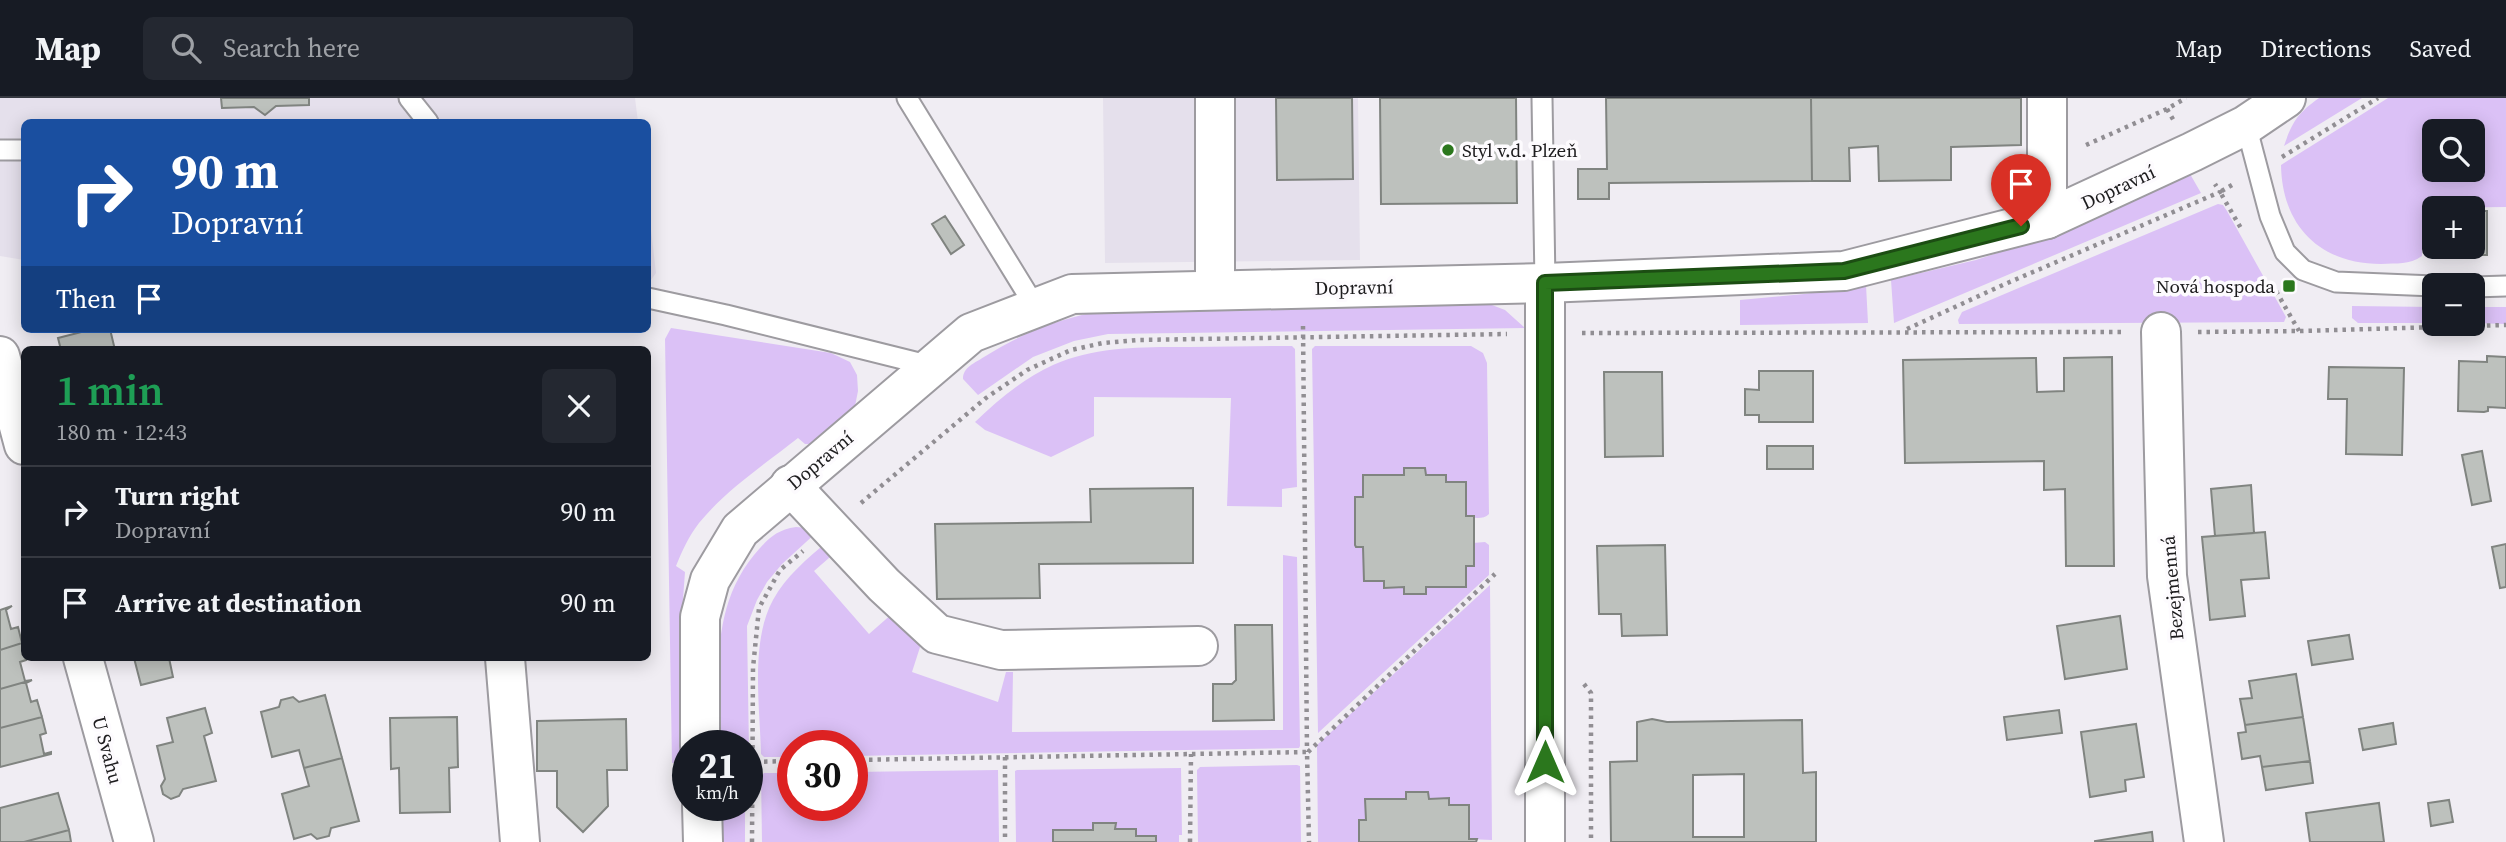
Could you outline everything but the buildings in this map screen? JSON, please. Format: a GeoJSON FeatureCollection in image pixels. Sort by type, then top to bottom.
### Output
{"type":"FeatureCollection","features":[{"type":"Feature","properties":{"kind":"street"},"geometry":{"type":"LineString","coordinates":[[1214,290],[1215,98]]}},
{"type":"Feature","properties":{"kind":"street"},"geometry":{"type":"LineString","coordinates":[[2047,98],[2047,219]]}},
{"type":"Feature","properties":{"kind":"street","name":"Dopravní"},"geometry":{"type":"LineString","coordinates":[[700,730],[700,617],[710,580],[740,530],[971,332],[1072,294],[1545,283],[1844,271],[2047,219],[2246,125],[2286,98]]}},
{"type":"Feature","properties":{"kind":"street"},"geometry":{"type":"LineString","coordinates":[[1545,283],[1545,842]]}},
{"type":"Feature","properties":{"kind":"street","name":"Bezejmenná"},"geometry":{"type":"LineString","coordinates":[[2161,332],[2167,576],[2204,842]]}},
{"type":"Feature","properties":{"kind":"street"},"geometry":{"type":"LineString","coordinates":[[0,356],[21,434]]}},
{"type":"Feature","properties":{"kind":"street"},"geometry":{"type":"LineString","coordinates":[[790,485],[884,585],[937,634],[1001,650],[1198,646]]}},
{"type":"Feature","properties":{"kind":"street","name":"U Svahu"},"geometry":{"type":"LineString","coordinates":[[84,661],[134,842]]}},
{"type":"Feature","properties":{"kind":"street"},"geometry":{"type":"LineString","coordinates":[[505,661],[520,842]]}},
{"type":"Feature","properties":{"kind":"street"},"geometry":{"type":"LineString","coordinates":[[702,821],[703,842]]}},
{"type":"Feature","properties":{"kind":"lane"},"geometry":{"type":"LineString","coordinates":[[409,98],[426,119]]}},
{"type":"Feature","properties":{"kind":"lane"},"geometry":{"type":"LineString","coordinates":[[907,98],[1036,308]]}},
{"type":"Feature","properties":{"kind":"lane"},"geometry":{"type":"LineString","coordinates":[[1542,98],[1545,283]]}},
{"type":"Feature","properties":{"kind":"lane"},"geometry":{"type":"LineString","coordinates":[[2246,125],[2270,216],[2285,252],[2303,270],[2336,282],[2422,286]]}},
{"type":"Feature","properties":{"kind":"lane"},"geometry":{"type":"LineString","coordinates":[[0,150],[21,150]]}},
{"type":"Feature","properties":{"kind":"lane"},"geometry":{"type":"LineString","coordinates":[[2485,287],[2506,286]]}},
{"type":"Feature","properties":{"kind":"lane"},"geometry":{"type":"LineString","coordinates":[[651,299],[931,366]]}},
{"type":"Feature","properties":{"kind":"path"},"geometry":{"type":"LineString","coordinates":[[2046,160],[2106,137],[2186,98]]}},
{"type":"Feature","properties":{"kind":"path"},"geometry":{"type":"LineString","coordinates":[[1303,288],[1309,842]]}},
{"type":"Feature","properties":{"kind":"path"},"geometry":{"type":"LineString","coordinates":[[751,730],[759,608],[780,570],[986,398],[1027,370],[1070,350],[1137,340],[1545,333],[2300,331],[2506,326]]}},
{"type":"Feature","properties":{"kind":"path"},"geometry":{"type":"LineString","coordinates":[[868,760],[1307,752],[1495,574]]}},
{"type":"Feature","properties":{"kind":"path"},"geometry":{"type":"LineString","coordinates":[[1578,677],[1591,692],[1591,842]]}},
{"type":"Feature","properties":{"kind":"path"},"geometry":{"type":"LineString","coordinates":[[1190,842],[1191,754]]}},
{"type":"Feature","properties":{"kind":"path"},"geometry":{"type":"LineString","coordinates":[[1005,757],[1005,842]]}},
{"type":"Feature","properties":{"kind":"path"},"geometry":{"type":"LineString","coordinates":[[751,821],[752,842]]}},
{"type":"Feature","properties":{"kind":"shaded area"},"geometry":{"type":"Polygon","coordinates":[[[0,98],[635,98],[638,119],[21,119],[21,260],[0,256],[0,98]]]}},
{"type":"Feature","properties":{"kind":"shaded area"},"geometry":{"type":"Polygon","coordinates":[[[1103,98],[1358,98],[1360,260],[1105,263],[1103,98]]]}},
{"type":"Feature","properties":{"kind":"shaded area"},"geometry":{"type":"Polygon","coordinates":[[[2319,98],[2362,98],[2284,146],[2297,119],[2319,98]]]}},
{"type":"Feature","properties":{"kind":"shaded area"},"geometry":{"type":"Polygon","coordinates":[[[2388,98],[2506,98],[2506,207],[2485,207],[2485,196],[2422,196],[2422,256],[2412,261],[2381,264],[2359,262],[2323,249],[2308,237],[2297,223],[2288,206],[2281,165],[2388,98]]]}},
{"type":"Feature","properties":{"kind":"shaded area"},"geometry":{"type":"Polygon","coordinates":[[[2190,174],[2201,193],[1894,323],[1891,280],[1976,260],[2052,235],[2190,174]]]}},
{"type":"Feature","properties":{"kind":"shaded area"},"geometry":{"type":"Polygon","coordinates":[[[2218,204],[2223,205],[2227,211],[2286,317],[2284,322],[1959,324],[1962,312],[2218,204]]]}},
{"type":"Feature","properties":{"kind":"shaded area"},"geometry":{"type":"Polygon","coordinates":[[[651,229],[656,273],[651,280],[651,229]]]}},
{"type":"Feature","properties":{"kind":"shaded area"},"geometry":{"type":"Polygon","coordinates":[[[1866,285],[1868,323],[1740,325],[1740,300],[1866,285]]]}},
{"type":"Feature","properties":{"kind":"shaded area"},"geometry":{"type":"Polygon","coordinates":[[[1484,302],[1505,310],[1525,328],[1108,334],[1074,341],[1033,357],[978,395],[963,379],[970,366],[1017,338],[1065,320],[1119,307],[1484,302]]]}},
{"type":"Feature","properties":{"kind":"shaded area"},"geometry":{"type":"Polygon","coordinates":[[[2352,306],[2422,307],[2422,323],[2358,323],[2352,318],[2352,306]]]}},
{"type":"Feature","properties":{"kind":"shaded area"},"geometry":{"type":"Polygon","coordinates":[[[2485,307],[2506,307],[2506,324],[2485,323],[2485,307]]]}},
{"type":"Feature","properties":{"kind":"shaded area"},"geometry":{"type":"Polygon","coordinates":[[[671,328],[831,353],[850,362],[857,375],[858,391],[855,406],[809,444],[798,438],[733,488],[699,523],[686,544],[676,566],[685,572],[682,613],[684,730],[672,730],[672,763],[665,339],[671,328]]]}},
{"type":"Feature","properties":{"kind":"shaded area"},"geometry":{"type":"Polygon","coordinates":[[[1292,346],[1295,349],[1297,487],[1282,489],[1282,507],[1227,506],[1231,398],[1094,397],[1094,436],[1051,457],[985,430],[975,422],[1032,376],[1053,365],[1086,354],[1137,348],[1292,346]]]}},
{"type":"Feature","properties":{"kind":"shaded area"},"geometry":{"type":"Polygon","coordinates":[[[1315,346],[1471,346],[1483,353],[1487,363],[1489,514],[1481,518],[1466,516],[1466,482],[1446,482],[1445,475],[1426,475],[1425,468],[1404,468],[1404,475],[1363,476],[1363,497],[1355,497],[1363,547],[1364,581],[1384,581],[1384,588],[1404,587],[1405,594],[1426,594],[1426,587],[1466,587],[1466,566],[1473,566],[1473,543],[1485,542],[1489,545],[1489,575],[1318,733],[1312,349],[1315,346]]]}},
{"type":"Feature","properties":{"kind":"shaded area"},"geometry":{"type":"Polygon","coordinates":[[[789,528],[808,528],[817,532],[782,564],[767,582],[747,626],[749,730],[719,730],[720,646],[730,599],[740,576],[754,555],[767,540],[789,528]]]}},
{"type":"Feature","properties":{"kind":"shaded area"},"geometry":{"type":"Polygon","coordinates":[[[828,541],[837,551],[814,571],[869,634],[893,613],[922,641],[912,672],[998,702],[1006,672],[1013,672],[1012,732],[1283,730],[1283,555],[1297,557],[1300,746],[868,756],[868,730],[777,730],[777,757],[764,757],[758,675],[761,635],[773,600],[798,568],[828,541]]]}},
{"type":"Feature","properties":{"kind":"shaded area"},"geometry":{"type":"Polygon","coordinates":[[[1490,585],[1492,840],[1469,839],[1468,805],[1449,805],[1448,798],[1429,799],[1428,792],[1406,793],[1406,799],[1366,799],[1366,820],[1359,820],[1359,842],[1318,842],[1317,745],[1490,585]]]}},
{"type":"Feature","properties":{"kind":"shaded area"},"geometry":{"type":"Polygon","coordinates":[[[1300,766],[1301,842],[1198,842],[1197,770],[1200,767],[1300,766]]]}},
{"type":"Feature","properties":{"kind":"shaded area"},"geometry":{"type":"Polygon","coordinates":[[[1181,768],[1182,835],[1179,835],[1179,842],[1156,842],[1155,836],[1136,836],[1135,829],[1115,829],[1115,823],[1093,823],[1093,830],[1053,830],[1053,842],[1016,842],[1017,770],[1181,768]]]}},
{"type":"Feature","properties":{"kind":"shaded area"},"geometry":{"type":"Polygon","coordinates":[[[998,770],[999,842],[762,842],[764,773],[777,773],[777,821],[868,821],[868,772],[998,770]]]}},
{"type":"Feature","properties":{"kind":"shaded area"},"geometry":{"type":"Polygon","coordinates":[[[719,821],[745,821],[745,842],[719,842],[719,821]]]}},
{"type":"Feature","properties":{"kind":"place","name":"Styl v.d. Plzeň"},"geometry":{"type":"Point","coordinates":[1448,150]}},
{"type":"Feature","properties":{"kind":"place","name":"Nová hospoda"},"geometry":{"type":"Point","coordinates":[2289,286]}},
{"type":"Feature","properties":{"kind":"route"},"geometry":{"type":"LineString","coordinates":[[1545,762],[1545,283],[1844,271],[2021,226]]}}]}
